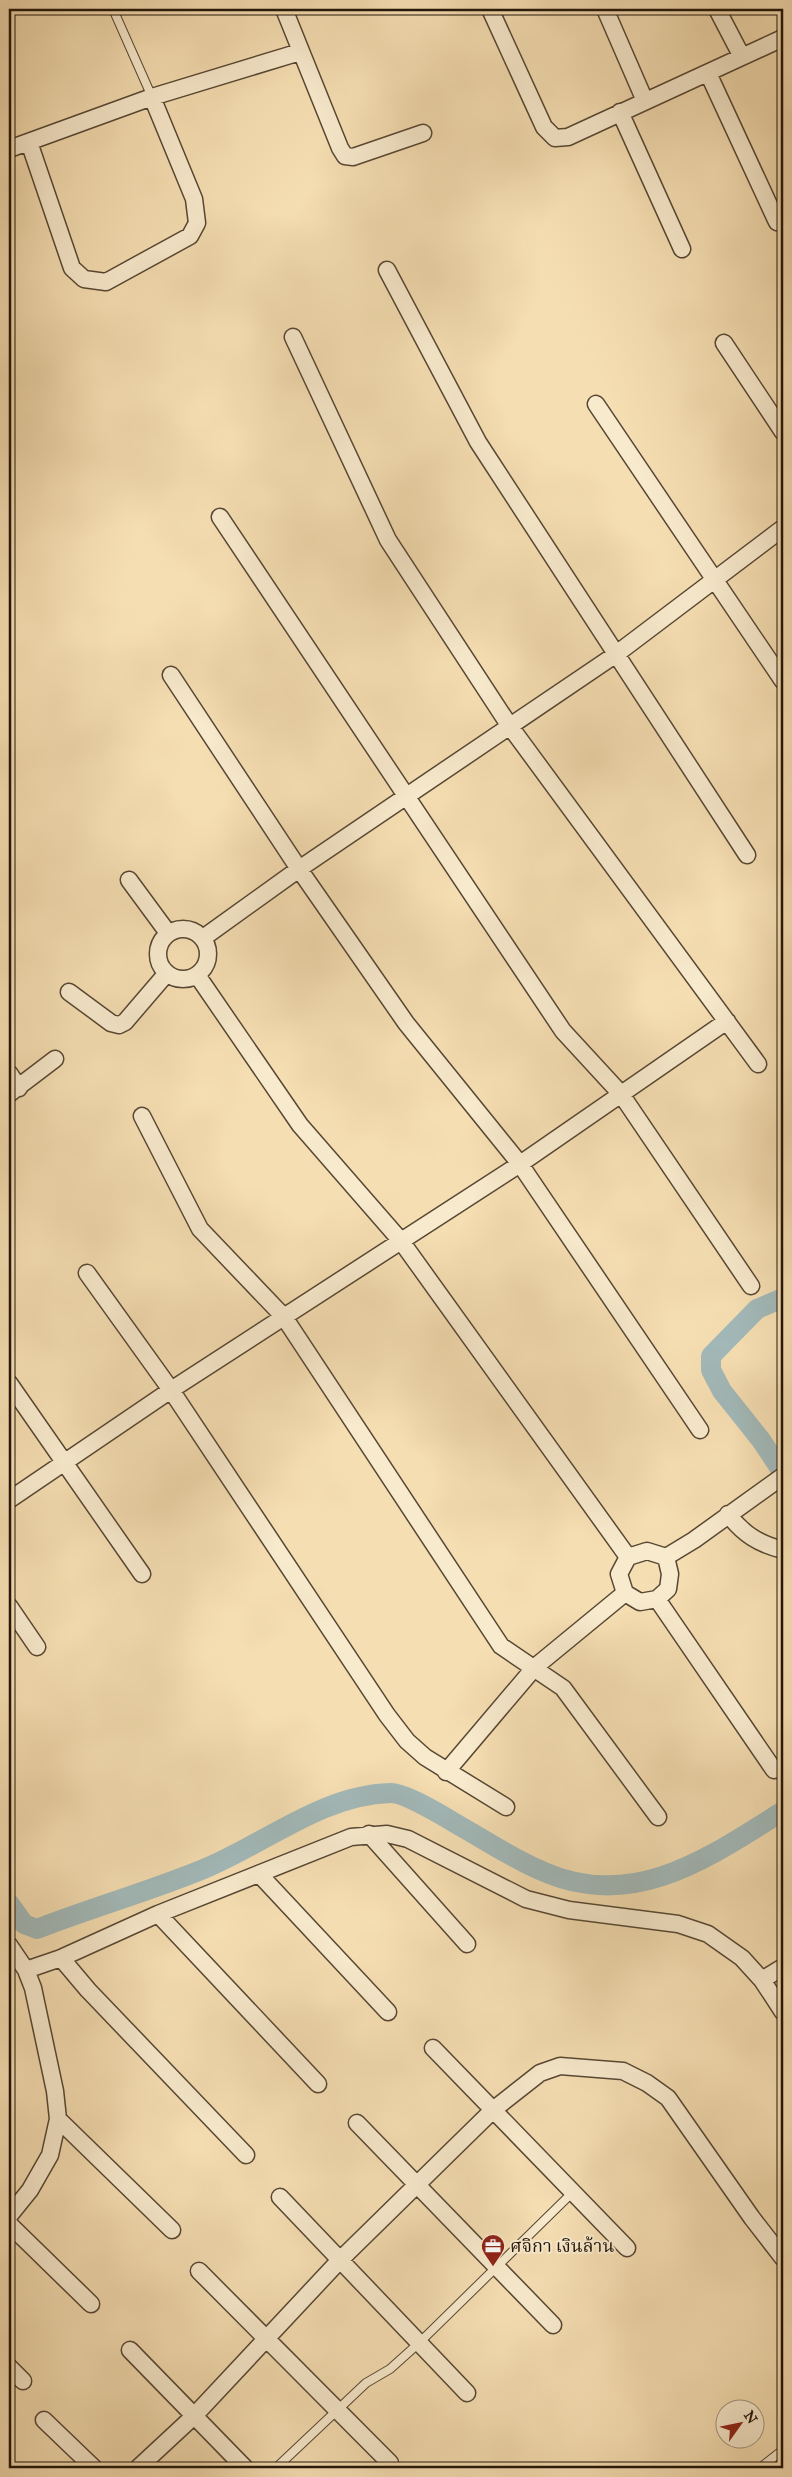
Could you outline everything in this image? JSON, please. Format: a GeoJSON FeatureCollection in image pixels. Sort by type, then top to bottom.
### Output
{"type":"FeatureCollection","features":[{"type":"Feature","properties":{"kind":"street"},"geometry":{"type":"LineString","coordinates":[[490,9],[544,126],[555,138],[568,137],[783,38]]}},
{"type":"Feature","properties":{"kind":"street"},"geometry":{"type":"LineString","coordinates":[[605,9],[645,101]]}},
{"type":"Feature","properties":{"kind":"street"},"geometry":{"type":"LineString","coordinates":[[717,9],[741,56]]}},
{"type":"Feature","properties":{"kind":"street"},"geometry":{"type":"LineString","coordinates":[[289,11],[300,52],[345,156],[353,157],[423,133]]}},
{"type":"Feature","properties":{"kind":"street"},"geometry":{"type":"LineString","coordinates":[[9,149],[152,98],[300,52]]}},
{"type":"Feature","properties":{"kind":"street"},"geometry":{"type":"LineString","coordinates":[[708,73],[776,222]]}},
{"type":"Feature","properties":{"kind":"street"},"geometry":{"type":"LineString","coordinates":[[29,142],[72,268],[84,279],[106,282],[190,236],[197,223],[194,199],[152,98]]}},
{"type":"Feature","properties":{"kind":"street"},"geometry":{"type":"LineString","coordinates":[[620,112],[682,249]]}},
{"type":"Feature","properties":{"kind":"street"},"geometry":{"type":"LineString","coordinates":[[387,270],[478,442],[747,855]]}},
{"type":"Feature","properties":{"kind":"street"},"geometry":{"type":"LineString","coordinates":[[293,337],[388,540],[509,724],[758,1064]]}},
{"type":"Feature","properties":{"kind":"street"},"geometry":{"type":"LineString","coordinates":[[724,343],[783,432]]}},
{"type":"Feature","properties":{"kind":"street"},"geometry":{"type":"LineString","coordinates":[[596,404],[783,681]]}},
{"type":"Feature","properties":{"kind":"street"},"geometry":{"type":"LineString","coordinates":[[220,517],[563,1030],[621,1094],[751,1286]]}},
{"type":"Feature","properties":{"kind":"street"},"geometry":{"type":"LineString","coordinates":[[203,938],[299,869],[509,724],[615,655],[783,528]]}},
{"type":"Feature","properties":{"kind":"street"},"geometry":{"type":"LineString","coordinates":[[171,675],[299,869],[406,1023],[520,1164],[700,1430]]}},
{"type":"Feature","properties":{"kind":"street"},"geometry":{"type":"LineString","coordinates":[[129,880],[168,933]]}},
{"type":"Feature","properties":{"kind":"street"},"geometry":{"type":"LineString","coordinates":[[186,928],[193,930],[203,938],[208,958],[206,965],[197,975],[182,979],[167,973],[159,961],[158,953],[159,946],[168,933],[173,930],[186,928]]}},
{"type":"Feature","properties":{"kind":"street"},"geometry":{"type":"LineString","coordinates":[[69,992],[110,1023],[119,1025],[125,1022],[167,973]]}},
{"type":"Feature","properties":{"kind":"street"},"geometry":{"type":"LineString","coordinates":[[197,975],[300,1125],[401,1241],[628,1557]]}},
{"type":"Feature","properties":{"kind":"street"},"geometry":{"type":"LineString","coordinates":[[9,1500],[171,1390],[520,1164],[727,1021]]}},
{"type":"Feature","properties":{"kind":"street"},"geometry":{"type":"LineString","coordinates":[[9,1074],[14,1091],[56,1059]]}},
{"type":"Feature","properties":{"kind":"street"},"geometry":{"type":"LineString","coordinates":[[142,1116],[200,1229],[284,1317],[501,1646],[535,1667],[563,1688],[658,1817]]}},
{"type":"Feature","properties":{"kind":"street"},"geometry":{"type":"LineString","coordinates":[[87,1273],[171,1390],[387,1715],[407,1741],[446,1772],[506,1807]]}},
{"type":"Feature","properties":{"kind":"street"},"geometry":{"type":"LineString","coordinates":[[9,1383],[142,1574]]}},
{"type":"Feature","properties":{"kind":"street"},"geometry":{"type":"LineString","coordinates":[[666,1557],[670,1574],[668,1589],[657,1599],[640,1602],[625,1593],[619,1574],[628,1557],[647,1551],[666,1557],[694,1540],[778,1480]]}},
{"type":"Feature","properties":{"kind":"street"},"geometry":{"type":"LineString","coordinates":[[728,1514],[740,1530],[762,1544],[783,1550]]}},
{"type":"Feature","properties":{"kind":"street"},"geometry":{"type":"LineString","coordinates":[[446,1772],[535,1667],[625,1593]]}},
{"type":"Feature","properties":{"kind":"street"},"geometry":{"type":"LineString","coordinates":[[657,1599],[774,1770]]}},
{"type":"Feature","properties":{"kind":"street"},"geometry":{"type":"LineString","coordinates":[[9,1606],[37,1648]]}},
{"type":"Feature","properties":{"kind":"street"},"geometry":{"type":"LineString","coordinates":[[369,1834],[467,1944]]}},
{"type":"Feature","properties":{"kind":"street"},"geometry":{"type":"LineString","coordinates":[[26,1970],[61,1958],[158,1914],[351,1837],[387,1834],[408,1839],[526,1899],[569,1910],[678,1924],[708,1934],[742,1958],[762,1980],[783,2012]]}},
{"type":"Feature","properties":{"kind":"street"},"geometry":{"type":"LineString","coordinates":[[259,1874],[388,2012]]}},
{"type":"Feature","properties":{"kind":"street"},"geometry":{"type":"LineString","coordinates":[[158,1914],[318,2084]]}},
{"type":"Feature","properties":{"kind":"street"},"geometry":{"type":"LineString","coordinates":[[9,1945],[26,1970],[33,1988],[55,2091],[58,2120],[50,2155],[30,2190],[9,2216]]}},
{"type":"Feature","properties":{"kind":"street"},"geometry":{"type":"LineString","coordinates":[[61,1958],[88,1990],[246,2155]]}},
{"type":"Feature","properties":{"kind":"street"},"geometry":{"type":"LineString","coordinates":[[762,1980],[783,1967]]}},
{"type":"Feature","properties":{"kind":"street"},"geometry":{"type":"LineString","coordinates":[[433,2048],[627,2248]]}},
{"type":"Feature","properties":{"kind":"street"},"geometry":{"type":"LineString","coordinates":[[138,2468],[194,2416],[339,2261],[492,2110],[540,2073],[560,2066],[623,2070],[668,2098],[752,2218],[783,2258]]}},
{"type":"Feature","properties":{"kind":"street"},"geometry":{"type":"LineString","coordinates":[[58,2120],[172,2230]]}},
{"type":"Feature","properties":{"kind":"street"},"geometry":{"type":"LineString","coordinates":[[357,2122],[553,2325]]}},
{"type":"Feature","properties":{"kind":"street"},"geometry":{"type":"LineString","coordinates":[[280,2197],[467,2393]]}},
{"type":"Feature","properties":{"kind":"street"},"geometry":{"type":"LineString","coordinates":[[9,2224],[91,2304]]}},
{"type":"Feature","properties":{"kind":"street"},"geometry":{"type":"LineString","coordinates":[[199,2271],[390,2463]]}},
{"type":"Feature","properties":{"kind":"street"},"geometry":{"type":"LineString","coordinates":[[130,2350],[245,2468]]}},
{"type":"Feature","properties":{"kind":"street"},"geometry":{"type":"LineString","coordinates":[[9,2367],[23,2381]]}},
{"type":"Feature","properties":{"kind":"street"},"geometry":{"type":"LineString","coordinates":[[44,2420],[94,2468]]}},
{"type":"Feature","properties":{"kind":"lane"},"geometry":{"type":"LineString","coordinates":[[113,9],[152,98]]}},
{"type":"Feature","properties":{"kind":"lane"},"geometry":{"type":"LineString","coordinates":[[276,2468],[366,2383],[390,2369],[419,2343],[572,2192]]}},
{"type":"Feature","properties":{"kind":"lane"},"geometry":{"type":"LineString","coordinates":[[760,2468],[783,2450]]}},
{"type":"Feature","properties":{"kind":"waterway"},"geometry":{"type":"LineString","coordinates":[[783,1298],[757,1309],[711,1356],[711,1370],[722,1391],[761,1440],[783,1473]]}},
{"type":"Feature","properties":{"kind":"waterway"},"geometry":{"type":"LineString","coordinates":[[9,1903],[24,1924],[37,1929],[206,1868],[295,1822],[341,1802],[365,1796],[390,1793],[407,1797],[417,1802],[513,1857],[542,1871],[575,1882],[608,1886],[638,1882],[668,1874],[726,1846],[783,1811]]}},
{"type":"Feature","properties":{"kind":"place","name":"ศจิกา เงินล้าน"},"geometry":{"type":"Point","coordinates":[493,2267]}}]}
